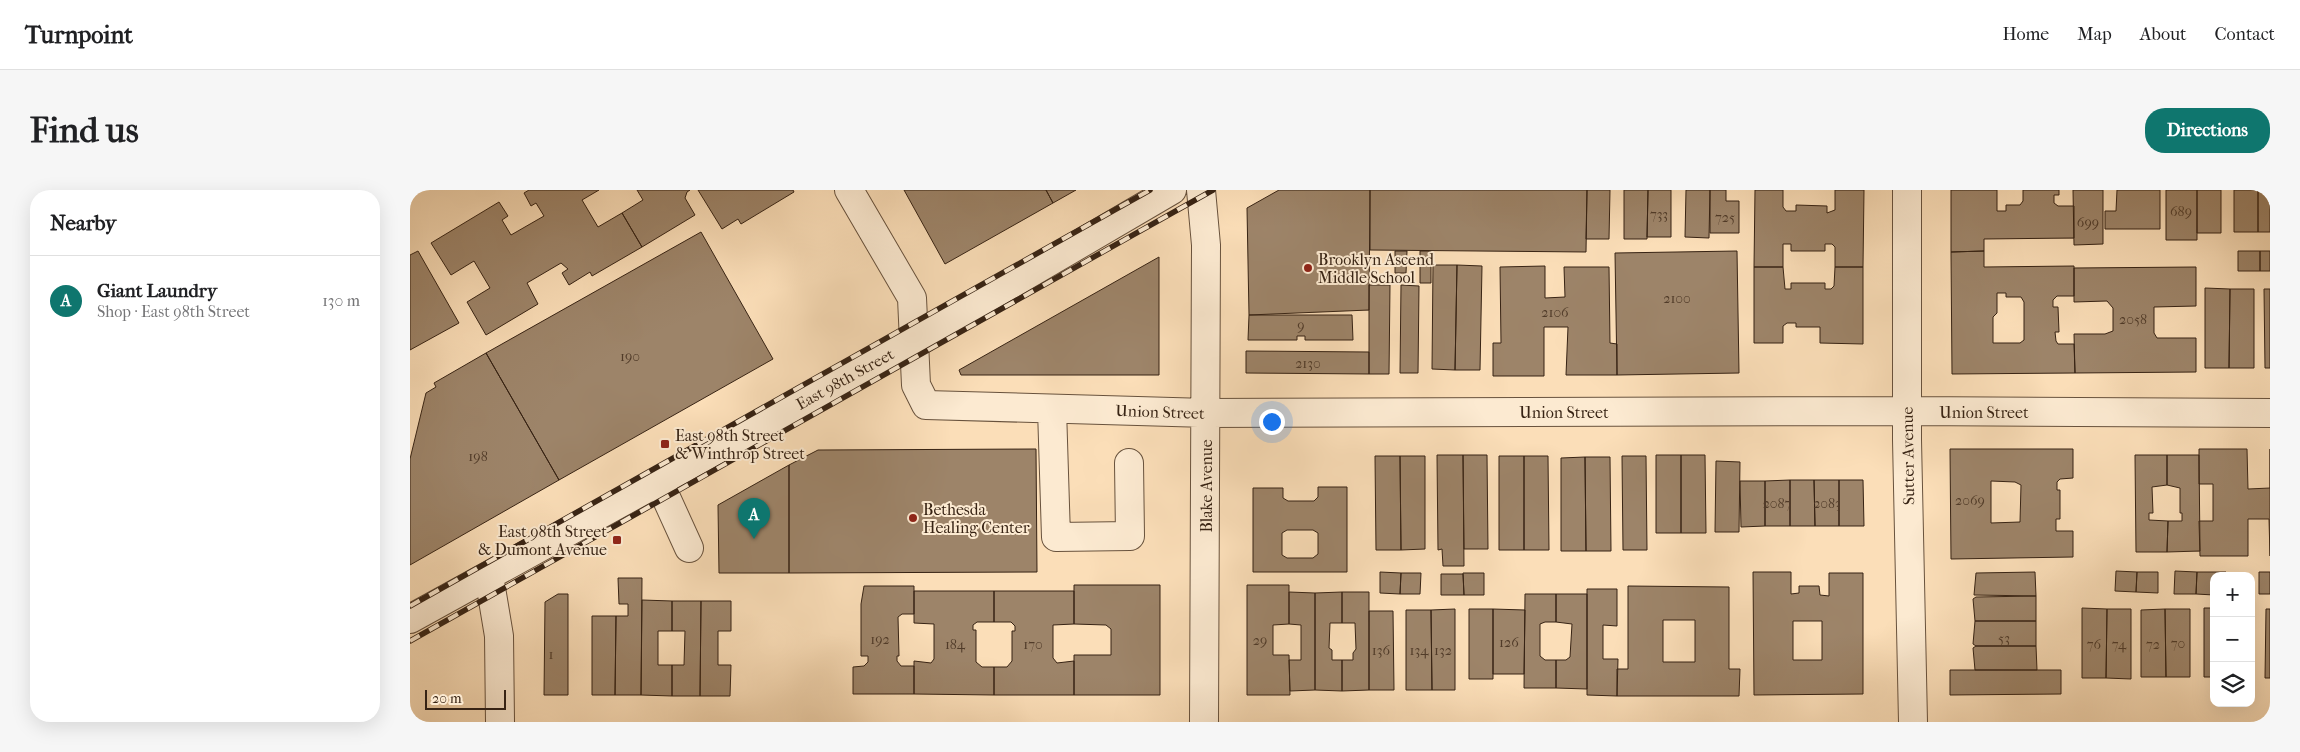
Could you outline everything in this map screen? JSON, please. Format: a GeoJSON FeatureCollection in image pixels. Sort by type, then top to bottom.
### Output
{"type":"FeatureCollection","features":[{"type":"Feature","properties":{"kind":"street"},"geometry":{"type":"LineString","coordinates":[[849,190],[912,298],[914,341]]}},
{"type":"Feature","properties":{"kind":"street","name":"East 98th Street"},"geometry":{"type":"LineString","coordinates":[[410,619],[914,341],[1172,190]]}},
{"type":"Feature","properties":{"kind":"street","name":"Blake Avenue"},"geometry":{"type":"LineString","coordinates":[[1201,190],[1206,245],[1207,413],[1204,722]]}},
{"type":"Feature","properties":{"kind":"street","name":"Sutter Avenue"},"geometry":{"type":"LineString","coordinates":[[1907,190],[1907,411],[1913,722]]}},
{"type":"Feature","properties":{"kind":"street","name":"Union Street"},"geometry":{"type":"LineString","coordinates":[[914,341],[916,385],[926,405],[1207,413],[1907,411],[2270,413]]}},
{"type":"Feature","properties":{"kind":"street"},"geometry":{"type":"LineString","coordinates":[[1052,408],[1056,537],[1130,536],[1129,463]]}},
{"type":"Feature","properties":{"kind":"street"},"geometry":{"type":"LineString","coordinates":[[658,482],[689,548]]}},
{"type":"Feature","properties":{"kind":"street"},"geometry":{"type":"LineString","coordinates":[[489,576],[499,636],[500,722]]}},
{"type":"Feature","properties":{"kind":"building"},"geometry":{"type":"Polygon","coordinates":[[[529,190],[599,190],[582,200],[598,227],[622,213],[642,247],[592,276],[590,272],[569,285],[562,273],[568,269],[561,263],[527,283],[538,304],[486,335],[467,302],[490,288],[474,261],[451,275],[431,243],[499,202],[508,216],[502,220],[511,235],[544,216],[536,203],[531,206],[524,193],[529,190]]]}},
{"type":"Feature","properties":{"kind":"building"},"geometry":{"type":"Polygon","coordinates":[[[637,190],[690,190],[685,198],[695,215],[642,247],[622,213],[643,200],[637,190]]]}},
{"type":"Feature","properties":{"kind":"building"},"geometry":{"type":"Polygon","coordinates":[[[698,190],[793,190],[794,192],[741,224],[738,219],[722,229],[698,190]]]}},
{"type":"Feature","properties":{"kind":"building"},"geometry":{"type":"Polygon","coordinates":[[[904,190],[1046,190],[1053,203],[945,264],[904,190]]]}},
{"type":"Feature","properties":{"kind":"building"},"geometry":{"type":"Polygon","coordinates":[[[1046,190],[1076,190],[1053,203],[1046,190]]]}},
{"type":"Feature","properties":{"kind":"building","name":"Brooklyn Ascend Middle School"},"geometry":{"type":"Polygon","coordinates":[[[1279,190],[1370,190],[1369,310],[1249,315],[1247,208],[1279,190]]]}},
{"type":"Feature","properties":{"kind":"building"},"geometry":{"type":"Polygon","coordinates":[[[1370,190],[1587,190],[1586,252],[1370,250],[1370,190]]]}},
{"type":"Feature","properties":{"kind":"building"},"geometry":{"type":"Polygon","coordinates":[[[1587,190],[1610,190],[1609,239],[1586,239],[1587,190]]]}},
{"type":"Feature","properties":{"kind":"building"},"geometry":{"type":"Polygon","coordinates":[[[1624,190],[1648,190],[1647,239],[1624,239],[1624,190]]]}},
{"type":"Feature","properties":{"kind":"building"},"geometry":{"type":"Polygon","coordinates":[[[1648,190],[1671,190],[1671,237],[1647,237],[1648,190]]]}},
{"type":"Feature","properties":{"kind":"building"},"geometry":{"type":"Polygon","coordinates":[[[1686,190],[1710,190],[1709,238],[1685,237],[1686,190]]]}},
{"type":"Feature","properties":{"kind":"building"},"geometry":{"type":"Polygon","coordinates":[[[1710,190],[1726,190],[1726,201],[1739,201],[1739,233],[1710,233],[1710,190]]]}},
{"type":"Feature","properties":{"kind":"building"},"geometry":{"type":"Polygon","coordinates":[[[1755,190],[1783,190],[1783,207],[1786,211],[1796,211],[1796,205],[1827,206],[1827,213],[1835,210],[1835,190],[1864,190],[1863,267],[1835,267],[1835,247],[1832,244],[1825,244],[1825,251],[1791,251],[1791,244],[1783,244],[1783,267],[1754,267],[1755,190]]]}},
{"type":"Feature","properties":{"kind":"building"},"geometry":{"type":"Polygon","coordinates":[[[1951,190],[1997,190],[1997,211],[2006,211],[2006,205],[2020,205],[2023,201],[2023,190],[2059,190],[2059,195],[2054,195],[2054,203],[2058,206],[2074,206],[2074,238],[1984,239],[1984,251],[1951,252],[1951,190]]]}},
{"type":"Feature","properties":{"kind":"building"},"geometry":{"type":"Polygon","coordinates":[[[2073,190],[2103,190],[2103,244],[2074,245],[2073,190]]]}},
{"type":"Feature","properties":{"kind":"building"},"geometry":{"type":"Polygon","coordinates":[[[2117,190],[2160,190],[2160,229],[2105,229],[2105,211],[2116,211],[2117,190]]]}},
{"type":"Feature","properties":{"kind":"building"},"geometry":{"type":"Polygon","coordinates":[[[2166,190],[2197,190],[2197,240],[2166,240],[2166,190]]]}},
{"type":"Feature","properties":{"kind":"building"},"geometry":{"type":"Polygon","coordinates":[[[2197,190],[2221,190],[2221,233],[2197,233],[2197,190]]]}},
{"type":"Feature","properties":{"kind":"building"},"geometry":{"type":"Polygon","coordinates":[[[2234,190],[2258,190],[2258,232],[2234,232],[2234,190]]]}},
{"type":"Feature","properties":{"kind":"building"},"geometry":{"type":"Polygon","coordinates":[[[2258,190],[2270,190],[2270,232],[2258,232],[2258,190]]]}},
{"type":"Feature","properties":{"kind":"building"},"geometry":{"type":"Polygon","coordinates":[[[701,232],[773,359],[559,480],[486,353],[701,232]]]}},
{"type":"Feature","properties":{"kind":"building"},"geometry":{"type":"Polygon","coordinates":[[[418,251],[459,323],[410,350],[410,255],[418,251]]]}},
{"type":"Feature","properties":{"kind":"building"},"geometry":{"type":"Polygon","coordinates":[[[1395,251],[1407,251],[1406,273],[1395,273],[1395,251]]]}},
{"type":"Feature","properties":{"kind":"building"},"geometry":{"type":"Polygon","coordinates":[[[1420,251],[1431,251],[1431,283],[1420,283],[1420,251]]]}},
{"type":"Feature","properties":{"kind":"building"},"geometry":{"type":"Polygon","coordinates":[[[1737,251],[1739,373],[1617,375],[1615,253],[1737,251]]]}},
{"type":"Feature","properties":{"kind":"building"},"geometry":{"type":"Polygon","coordinates":[[[1984,251],[1984,267],[2074,266],[2074,296],[2057,296],[2053,300],[2053,307],[2058,307],[2059,332],[2055,332],[2056,341],[2058,344],[2074,344],[2075,373],[1952,374],[1951,252],[1984,251]],[[1997,293],[1997,313],[1993,317],[1993,343],[2020,343],[2024,340],[2024,302],[2021,297],[2006,297],[2006,293],[1997,293]]]}},
{"type":"Feature","properties":{"kind":"building"},"geometry":{"type":"Polygon","coordinates":[[[2238,251],[2260,251],[2260,271],[2238,271],[2238,251]]]}},
{"type":"Feature","properties":{"kind":"building"},"geometry":{"type":"Polygon","coordinates":[[[2260,251],[2270,251],[2270,271],[2260,271],[2260,251]]]}},
{"type":"Feature","properties":{"kind":"building"},"geometry":{"type":"Polygon","coordinates":[[[1159,257],[1159,375],[961,375],[959,370],[1159,257]]]}},
{"type":"Feature","properties":{"kind":"building"},"geometry":{"type":"Polygon","coordinates":[[[1433,265],[1457,265],[1455,370],[1432,369],[1433,265]]]}},
{"type":"Feature","properties":{"kind":"building"},"geometry":{"type":"Polygon","coordinates":[[[1457,265],[1482,266],[1480,370],[1455,370],[1457,265]]]}},
{"type":"Feature","properties":{"kind":"building"},"geometry":{"type":"Polygon","coordinates":[[[1545,266],[1545,298],[1565,297],[1564,267],[1609,267],[1610,343],[1617,344],[1617,375],[1566,375],[1568,327],[1544,327],[1544,376],[1493,376],[1493,343],[1501,343],[1500,267],[1545,266]]]}},
{"type":"Feature","properties":{"kind":"building"},"geometry":{"type":"Polygon","coordinates":[[[1754,267],[1783,267],[1785,289],[1791,289],[1791,283],[1825,283],[1825,289],[1831,289],[1834,286],[1835,267],[1863,267],[1863,344],[1820,343],[1820,327],[1796,327],[1796,323],[1787,323],[1783,326],[1783,343],[1754,343],[1754,267]]]}},
{"type":"Feature","properties":{"kind":"building"},"geometry":{"type":"Polygon","coordinates":[[[2196,267],[2196,306],[2154,307],[2154,333],[2157,338],[2196,338],[2196,372],[2075,373],[2074,334],[2105,334],[2113,331],[2113,308],[2107,301],[2074,302],[2074,268],[2196,267]]]}},
{"type":"Feature","properties":{"kind":"building"},"geometry":{"type":"Polygon","coordinates":[[[1369,285],[1390,285],[1389,374],[1369,374],[1369,285]]]}},
{"type":"Feature","properties":{"kind":"building"},"geometry":{"type":"Polygon","coordinates":[[[1401,285],[1419,286],[1418,373],[1400,373],[1401,285]]]}},
{"type":"Feature","properties":{"kind":"building"},"geometry":{"type":"Polygon","coordinates":[[[2205,288],[2230,289],[2229,368],[2205,368],[2205,288]]]}},
{"type":"Feature","properties":{"kind":"building"},"geometry":{"type":"Polygon","coordinates":[[[2230,289],[2254,289],[2254,368],[2229,368],[2230,289]]]}},
{"type":"Feature","properties":{"kind":"building"},"geometry":{"type":"Polygon","coordinates":[[[2264,289],[2270,289],[2270,368],[2265,368],[2264,289]]]}},
{"type":"Feature","properties":{"kind":"building"},"geometry":{"type":"Polygon","coordinates":[[[1249,315],[1352,315],[1353,340],[1305,340],[1305,336],[1297,336],[1297,340],[1248,340],[1249,315]]]}},
{"type":"Feature","properties":{"kind":"building"},"geometry":{"type":"Polygon","coordinates":[[[1246,351],[1369,352],[1369,374],[1246,373],[1246,351]]]}},
{"type":"Feature","properties":{"kind":"building"},"geometry":{"type":"Polygon","coordinates":[[[486,353],[559,480],[410,565],[410,459],[426,393],[436,387],[434,383],[486,353]]]}},
{"type":"Feature","properties":{"kind":"building","name":"Bethesda Healing Center"},"geometry":{"type":"Polygon","coordinates":[[[1036,449],[1037,572],[789,573],[789,465],[818,450],[1036,449]]]}},
{"type":"Feature","properties":{"kind":"building"},"geometry":{"type":"Polygon","coordinates":[[[1950,449],[2073,449],[2073,478],[2060,479],[2057,482],[2057,490],[2060,490],[2060,519],[2056,519],[2056,531],[2073,531],[2073,557],[1951,559],[1950,449]],[[1991,481],[1991,523],[2020,522],[2021,485],[2015,482],[1991,481]]]}},
{"type":"Feature","properties":{"kind":"building"},"geometry":{"type":"Polygon","coordinates":[[[2199,449],[2247,449],[2248,489],[2270,488],[2270,556],[2269,519],[2248,519],[2248,556],[2200,556],[2199,521],[2213,521],[2213,484],[2199,484],[2199,449]]]}},
{"type":"Feature","properties":{"kind":"building"},"geometry":{"type":"Polygon","coordinates":[[[1437,455],[1463,455],[1464,566],[1443,566],[1442,549],[1438,550],[1437,455]]]}},
{"type":"Feature","properties":{"kind":"building"},"geometry":{"type":"Polygon","coordinates":[[[1463,455],[1487,455],[1488,549],[1464,549],[1463,455]]]}},
{"type":"Feature","properties":{"kind":"building"},"geometry":{"type":"Polygon","coordinates":[[[1656,455],[1681,455],[1681,533],[1656,533],[1656,455]]]}},
{"type":"Feature","properties":{"kind":"building"},"geometry":{"type":"Polygon","coordinates":[[[1681,455],[1705,455],[1706,533],[1681,533],[1681,455]]]}},
{"type":"Feature","properties":{"kind":"building"},"geometry":{"type":"Polygon","coordinates":[[[2135,455],[2167,455],[2167,485],[2152,487],[2153,513],[2149,513],[2149,520],[2168,521],[2167,552],[2136,552],[2135,455]]]}},
{"type":"Feature","properties":{"kind":"building"},"geometry":{"type":"Polygon","coordinates":[[[2167,455],[2199,455],[2200,551],[2167,552],[2168,521],[2182,521],[2182,513],[2180,513],[2180,488],[2167,485],[2167,455]]]}},
{"type":"Feature","properties":{"kind":"building"},"geometry":{"type":"Polygon","coordinates":[[[1375,456],[1400,456],[1401,550],[1376,550],[1375,456]]]}},
{"type":"Feature","properties":{"kind":"building"},"geometry":{"type":"Polygon","coordinates":[[[1400,456],[1425,456],[1425,549],[1401,550],[1400,456]]]}},
{"type":"Feature","properties":{"kind":"building"},"geometry":{"type":"Polygon","coordinates":[[[1499,456],[1524,456],[1524,550],[1499,550],[1499,456]]]}},
{"type":"Feature","properties":{"kind":"building"},"geometry":{"type":"Polygon","coordinates":[[[1524,456],[1548,456],[1549,550],[1524,550],[1524,456]]]}},
{"type":"Feature","properties":{"kind":"building"},"geometry":{"type":"Polygon","coordinates":[[[1622,456],[1646,456],[1647,550],[1623,550],[1622,456]]]}},
{"type":"Feature","properties":{"kind":"building"},"geometry":{"type":"Polygon","coordinates":[[[1585,457],[1610,457],[1611,551],[1586,551],[1585,457]]]}},
{"type":"Feature","properties":{"kind":"building"},"geometry":{"type":"Polygon","coordinates":[[[1585,457],[1586,551],[1561,551],[1561,458],[1585,457]]]}},
{"type":"Feature","properties":{"kind":"building"},"geometry":{"type":"Polygon","coordinates":[[[1716,461],[1740,462],[1739,532],[1715,532],[1716,461]]]}},
{"type":"Feature","properties":{"kind":"building"},"geometry":{"type":"Polygon","coordinates":[[[789,465],[789,573],[719,573],[718,505],[789,465]]]}},
{"type":"Feature","properties":{"kind":"building"},"geometry":{"type":"Polygon","coordinates":[[[1790,480],[1814,480],[1815,526],[1790,526],[1790,480]]]}},
{"type":"Feature","properties":{"kind":"building"},"geometry":{"type":"Polygon","coordinates":[[[1790,480],[1790,526],[1765,526],[1765,481],[1790,480]]]}},
{"type":"Feature","properties":{"kind":"building"},"geometry":{"type":"Polygon","coordinates":[[[1814,480],[1839,480],[1839,526],[1815,526],[1814,480]]]}},
{"type":"Feature","properties":{"kind":"building"},"geometry":{"type":"Polygon","coordinates":[[[1839,480],[1863,480],[1864,526],[1839,526],[1839,480]]]}},
{"type":"Feature","properties":{"kind":"building"},"geometry":{"type":"Polygon","coordinates":[[[1740,481],[1765,481],[1765,526],[1741,527],[1740,481]]]}},
{"type":"Feature","properties":{"kind":"building"},"geometry":{"type":"Polygon","coordinates":[[[1318,487],[1347,487],[1347,572],[1253,572],[1253,488],[1283,488],[1283,498],[1288,501],[1314,501],[1318,497],[1318,487]],[[1287,530],[1282,533],[1282,555],[1287,558],[1313,558],[1318,554],[1318,533],[1313,530],[1287,530]]]}},
{"type":"Feature","properties":{"kind":"building"},"geometry":{"type":"Polygon","coordinates":[[[2116,571],[2137,572],[2136,592],[2115,591],[2116,571]]]}},
{"type":"Feature","properties":{"kind":"building"},"geometry":{"type":"Polygon","coordinates":[[[2175,571],[2197,572],[2196,594],[2174,594],[2175,571]]]}},
{"type":"Feature","properties":{"kind":"building"},"geometry":{"type":"Polygon","coordinates":[[[1380,572],[1401,573],[1400,594],[1380,593],[1380,572]]]}},
{"type":"Feature","properties":{"kind":"building"},"geometry":{"type":"Polygon","coordinates":[[[1753,572],[1791,572],[1791,594],[1799,593],[1799,586],[1819,586],[1820,595],[1829,596],[1829,573],[1863,573],[1863,694],[1754,695],[1753,572]],[[1793,621],[1793,660],[1822,660],[1822,621],[1793,621]]]}},
{"type":"Feature","properties":{"kind":"building"},"geometry":{"type":"Polygon","coordinates":[[[2035,572],[2036,596],[1974,595],[1976,573],[2035,572]]]}},
{"type":"Feature","properties":{"kind":"building"},"geometry":{"type":"Polygon","coordinates":[[[2137,572],[2158,572],[2158,593],[2136,592],[2137,572]]]}},
{"type":"Feature","properties":{"kind":"building"},"geometry":{"type":"Polygon","coordinates":[[[2197,572],[2210,572],[2210,595],[2196,594],[2197,572]]]}},
{"type":"Feature","properties":{"kind":"building"},"geometry":{"type":"Polygon","coordinates":[[[2259,572],[2270,572],[2270,594],[2259,594],[2259,572]]]}},
{"type":"Feature","properties":{"kind":"building"},"geometry":{"type":"Polygon","coordinates":[[[1401,573],[1421,573],[1420,594],[1400,594],[1401,573]]]}},
{"type":"Feature","properties":{"kind":"building"},"geometry":{"type":"Polygon","coordinates":[[[1463,573],[1484,573],[1484,595],[1464,595],[1463,573]]]}},
{"type":"Feature","properties":{"kind":"building"},"geometry":{"type":"Polygon","coordinates":[[[1441,574],[1463,574],[1464,595],[1441,595],[1441,574]]]}},
{"type":"Feature","properties":{"kind":"building"},"geometry":{"type":"Polygon","coordinates":[[[618,578],[642,578],[641,695],[615,695],[616,616],[628,616],[628,604],[619,604],[618,578]]]}},
{"type":"Feature","properties":{"kind":"building"},"geometry":{"type":"Polygon","coordinates":[[[1074,585],[1160,585],[1160,695],[1074,695],[1074,655],[1111,655],[1111,629],[1106,625],[1074,624],[1074,585]]]}},
{"type":"Feature","properties":{"kind":"building"},"geometry":{"type":"Polygon","coordinates":[[[1247,585],[1289,585],[1289,624],[1273,625],[1273,655],[1289,655],[1290,695],[1247,695],[1247,585]]]}},
{"type":"Feature","properties":{"kind":"building"},"geometry":{"type":"Polygon","coordinates":[[[864,586],[914,586],[914,614],[902,614],[898,617],[899,656],[897,656],[897,661],[901,666],[914,666],[914,694],[853,694],[853,667],[864,666],[868,662],[868,656],[861,656],[861,604],[864,586]]]}},
{"type":"Feature","properties":{"kind":"building"},"geometry":{"type":"Polygon","coordinates":[[[1628,586],[1729,587],[1729,669],[1740,669],[1739,696],[1617,696],[1617,669],[1628,669],[1628,586]],[[1663,620],[1663,662],[1695,662],[1695,620],[1663,620]]]}},
{"type":"Feature","properties":{"kind":"building"},"geometry":{"type":"Polygon","coordinates":[[[1587,589],[1617,589],[1617,626],[1603,625],[1603,659],[1618,659],[1617,696],[1587,695],[1587,589]]]}},
{"type":"Feature","properties":{"kind":"building"},"geometry":{"type":"Polygon","coordinates":[[[914,591],[994,591],[994,622],[977,622],[973,625],[973,630],[976,630],[976,662],[982,667],[994,667],[994,695],[914,694],[914,661],[931,663],[934,659],[934,624],[914,623],[914,591]]]}},
{"type":"Feature","properties":{"kind":"building"},"geometry":{"type":"Polygon","coordinates":[[[994,591],[1074,591],[1074,624],[1053,625],[1053,658],[1057,663],[1074,661],[1074,695],[994,695],[994,667],[1007,667],[1012,661],[1012,631],[1015,631],[1015,626],[1011,622],[994,622],[994,591]]]}},
{"type":"Feature","properties":{"kind":"building"},"geometry":{"type":"Polygon","coordinates":[[[1289,592],[1315,593],[1315,690],[1290,691],[1289,660],[1301,660],[1301,625],[1289,624],[1289,592]]]}},
{"type":"Feature","properties":{"kind":"building"},"geometry":{"type":"Polygon","coordinates":[[[1342,592],[1369,592],[1369,690],[1342,691],[1342,660],[1353,660],[1353,653],[1356,649],[1355,623],[1342,623],[1342,592]]]}},
{"type":"Feature","properties":{"kind":"building"},"geometry":{"type":"Polygon","coordinates":[[[1342,592],[1342,623],[1330,623],[1329,648],[1332,650],[1332,660],[1342,660],[1342,691],[1315,690],[1315,593],[1342,592]]]}},
{"type":"Feature","properties":{"kind":"building"},"geometry":{"type":"Polygon","coordinates":[[[558,594],[568,594],[568,695],[544,695],[545,602],[558,594]]]}},
{"type":"Feature","properties":{"kind":"building"},"geometry":{"type":"Polygon","coordinates":[[[1525,594],[1556,594],[1556,622],[1540,624],[1540,656],[1545,660],[1556,660],[1556,688],[1524,688],[1525,594]]]}},
{"type":"Feature","properties":{"kind":"building"},"geometry":{"type":"Polygon","coordinates":[[[1556,594],[1587,594],[1587,689],[1556,688],[1556,660],[1566,660],[1570,657],[1572,624],[1556,622],[1556,594]]]}},
{"type":"Feature","properties":{"kind":"building"},"geometry":{"type":"Polygon","coordinates":[[[2036,596],[2036,621],[1975,621],[1973,599],[1976,597],[2036,596]]]}},
{"type":"Feature","properties":{"kind":"building"},"geometry":{"type":"Polygon","coordinates":[[[642,600],[672,601],[672,631],[658,631],[658,665],[672,665],[672,696],[641,695],[642,600]]]}},
{"type":"Feature","properties":{"kind":"building"},"geometry":{"type":"Polygon","coordinates":[[[672,601],[701,601],[700,696],[672,696],[672,665],[684,665],[685,631],[672,631],[672,601]]]}},
{"type":"Feature","properties":{"kind":"building"},"geometry":{"type":"Polygon","coordinates":[[[701,601],[731,601],[731,631],[718,631],[718,665],[731,665],[730,696],[700,696],[701,601]]]}},
{"type":"Feature","properties":{"kind":"building"},"geometry":{"type":"Polygon","coordinates":[[[2082,608],[2107,609],[2106,678],[2082,678],[2082,608]]]}},
{"type":"Feature","properties":{"kind":"building"},"geometry":{"type":"Polygon","coordinates":[[[2204,608],[2210,608],[2210,677],[2204,677],[2204,608]]]}},
{"type":"Feature","properties":{"kind":"building"},"geometry":{"type":"Polygon","coordinates":[[[1455,609],[1455,690],[1432,690],[1431,610],[1455,609]]]}},
{"type":"Feature","properties":{"kind":"building"},"geometry":{"type":"Polygon","coordinates":[[[1469,609],[1493,609],[1493,679],[1469,679],[1469,609]]]}},
{"type":"Feature","properties":{"kind":"building"},"geometry":{"type":"Polygon","coordinates":[[[1493,609],[1525,610],[1524,674],[1493,674],[1493,609]]]}},
{"type":"Feature","properties":{"kind":"building"},"geometry":{"type":"Polygon","coordinates":[[[2107,609],[2131,609],[2131,679],[2106,678],[2107,609]]]}},
{"type":"Feature","properties":{"kind":"building"},"geometry":{"type":"Polygon","coordinates":[[[2165,609],[2190,609],[2190,677],[2166,677],[2165,609]]]}},
{"type":"Feature","properties":{"kind":"building"},"geometry":{"type":"Polygon","coordinates":[[[2165,609],[2166,677],[2141,677],[2141,610],[2165,609]]]}},
{"type":"Feature","properties":{"kind":"building"},"geometry":{"type":"Polygon","coordinates":[[[2266,609],[2270,609],[2270,678],[2265,678],[2266,609]]]}},
{"type":"Feature","properties":{"kind":"building"},"geometry":{"type":"Polygon","coordinates":[[[1406,610],[1431,610],[1432,690],[1406,690],[1406,610]]]}},
{"type":"Feature","properties":{"kind":"building"},"geometry":{"type":"Polygon","coordinates":[[[1369,611],[1393,611],[1394,690],[1369,690],[1369,611]]]}},
{"type":"Feature","properties":{"kind":"building"},"geometry":{"type":"Polygon","coordinates":[[[592,616],[616,616],[615,695],[592,695],[592,616]]]}},
{"type":"Feature","properties":{"kind":"building"},"geometry":{"type":"Polygon","coordinates":[[[1975,621],[2036,621],[2036,646],[1976,646],[1973,644],[1975,621]]]}},
{"type":"Feature","properties":{"kind":"building"},"geometry":{"type":"Polygon","coordinates":[[[1976,646],[2036,646],[2037,670],[1975,670],[1973,648],[1976,646]]]}},
{"type":"Feature","properties":{"kind":"building"},"geometry":{"type":"Polygon","coordinates":[[[1950,670],[2061,670],[2061,694],[1950,695],[1950,670]]]}},
{"type":"Feature","properties":{"kind":"railway"},"geometry":{"type":"LineString","coordinates":[[410,606],[1150,190]]}},
{"type":"Feature","properties":{"kind":"railway"},"geometry":{"type":"LineString","coordinates":[[410,641],[1213,190]]}},
{"type":"Feature","properties":{"kind":"place","name":"Brooklyn Ascend Middle School"},"geometry":{"type":"Point","coordinates":[1308,268]}},
{"type":"Feature","properties":{"kind":"place","name":"East 98th Street & Winthrop Street"},"geometry":{"type":"Point","coordinates":[665,444]}},
{"type":"Feature","properties":{"kind":"place","name":"Bethesda Healing Center"},"geometry":{"type":"Point","coordinates":[913,518]}},
{"type":"Feature","properties":{"kind":"place","name":"Giant Laundry"},"geometry":{"type":"Point","coordinates":[754,539]}},
{"type":"Feature","properties":{"kind":"place","name":"East 98th Street & Dumont Avenue"},"geometry":{"type":"Point","coordinates":[617,540]}}]}
